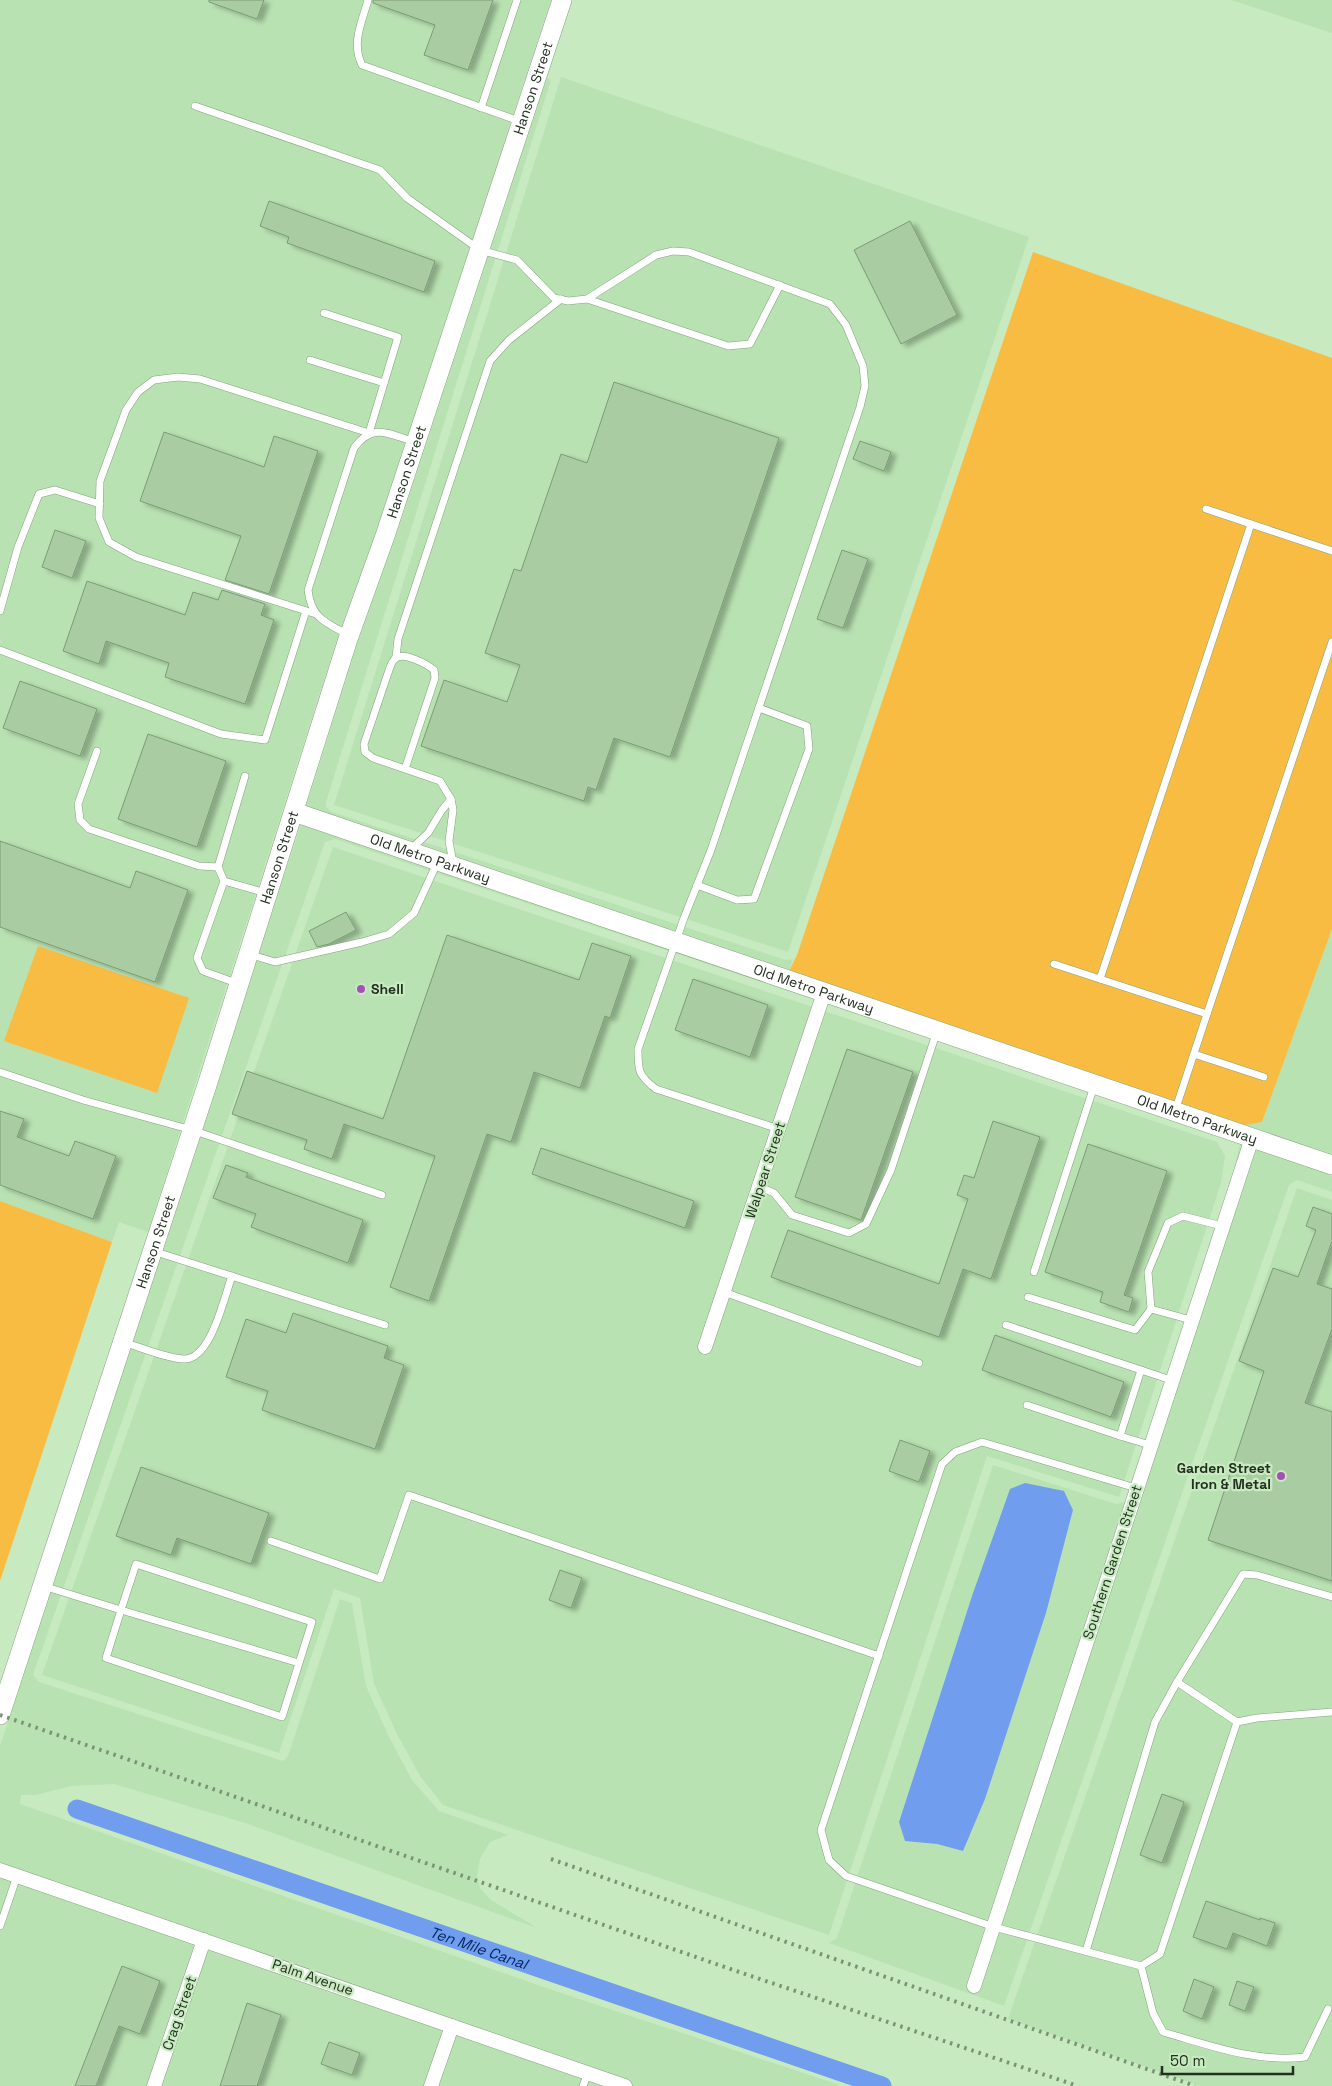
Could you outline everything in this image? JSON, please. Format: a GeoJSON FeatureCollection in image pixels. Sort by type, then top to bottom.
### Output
{"type":"FeatureCollection","features":[{"type":"Feature","properties":{"kind":"street","name":"Hanson Street"},"geometry":{"type":"LineString","coordinates":[[0,1715],[192,1130],[350,635],[562,0]]}},
{"type":"Feature","properties":{"kind":"street","name":"Old Metro Parkway"},"geometry":{"type":"LineString","coordinates":[[294,812],[1332,1165]]}},
{"type":"Feature","properties":{"kind":"street","name":"Walpear Street"},"geometry":{"type":"LineString","coordinates":[[705,1347],[824,993]]}},
{"type":"Feature","properties":{"kind":"street","name":"Southern Garden Street"},"geometry":{"type":"LineString","coordinates":[[974,1986],[1171,1380],[1252,1138]]}},
{"type":"Feature","properties":{"kind":"street","name":"Palm Avenue"},"geometry":{"type":"LineString","coordinates":[[0,1870],[452,2026],[586,2080],[625,2086]]}},
{"type":"Feature","properties":{"kind":"street","name":"Crag Street"},"geometry":{"type":"LineString","coordinates":[[154,2086],[204,1940]]}},
{"type":"Feature","properties":{"kind":"street"},"geometry":{"type":"LineString","coordinates":[[432,2086],[452,2026]]}},
{"type":"Feature","properties":{"kind":"lane"},"geometry":{"type":"LineString","coordinates":[[368,0],[357,39],[356,54],[362,65],[522,122]]}},
{"type":"Feature","properties":{"kind":"lane"},"geometry":{"type":"LineString","coordinates":[[481,108],[517,0]]}},
{"type":"Feature","properties":{"kind":"lane"},"geometry":{"type":"LineString","coordinates":[[195,106],[380,170],[407,198],[480,250],[517,260],[554,298],[587,299],[728,346],[750,344],[780,286]]}},
{"type":"Feature","properties":{"kind":"lane"},"geometry":{"type":"LineString","coordinates":[[587,299],[656,256],[673,252],[690,252],[830,304],[846,325],[863,366],[865,386],[839,472],[711,850],[638,1049],[638,1067],[642,1079],[656,1088],[779,1129]]}},
{"type":"Feature","properties":{"kind":"lane"},"geometry":{"type":"LineString","coordinates":[[249,954],[275,962],[389,934],[414,912],[446,863],[453,810],[451,800],[440,781],[373,758],[365,752],[364,744],[388,673],[396,657],[398,639],[490,361],[509,340],[561,299]]}},
{"type":"Feature","properties":{"kind":"lane"},"geometry":{"type":"LineString","coordinates":[[324,313],[398,337],[369,433]]}},
{"type":"Feature","properties":{"kind":"lane"},"geometry":{"type":"LineString","coordinates":[[310,360],[384,383]]}},
{"type":"Feature","properties":{"kind":"lane"},"geometry":{"type":"LineString","coordinates":[[316,614],[136,557],[109,542],[99,518],[100,482],[126,410],[138,392],[154,380],[178,376],[200,379],[369,433]]}},
{"type":"Feature","properties":{"kind":"lane"},"geometry":{"type":"LineString","coordinates":[[350,635],[324,623],[309,604],[308,590],[354,448],[369,433],[379,431],[416,442]]}},
{"type":"Feature","properties":{"kind":"lane"},"geometry":{"type":"LineString","coordinates":[[0,611],[18,547],[39,494],[55,490],[100,504]]}},
{"type":"Feature","properties":{"kind":"lane"},"geometry":{"type":"LineString","coordinates":[[1206,509],[1332,551]]}},
{"type":"Feature","properties":{"kind":"lane"},"geometry":{"type":"LineString","coordinates":[[1100,979],[1251,524]]}},
{"type":"Feature","properties":{"kind":"lane"},"geometry":{"type":"LineString","coordinates":[[0,650],[221,734],[264,740],[306,611]]}},
{"type":"Feature","properties":{"kind":"lane"},"geometry":{"type":"LineString","coordinates":[[1175,1112],[1332,642]]}},
{"type":"Feature","properties":{"kind":"lane"},"geometry":{"type":"LineString","coordinates":[[396,657],[402,656],[428,665],[434,670],[435,678],[405,769]]}},
{"type":"Feature","properties":{"kind":"lane"},"geometry":{"type":"LineString","coordinates":[[697,885],[737,900],[754,899],[809,749],[807,726],[759,708]]}},
{"type":"Feature","properties":{"kind":"lane"},"geometry":{"type":"LineString","coordinates":[[98,751],[78,804],[80,820],[89,829],[199,866],[218,867]]}},
{"type":"Feature","properties":{"kind":"lane"},"geometry":{"type":"LineString","coordinates":[[239,984],[203,971],[197,958],[224,881],[218,867],[245,776]]}},
{"type":"Feature","properties":{"kind":"lane"},"geometry":{"type":"LineString","coordinates":[[409,851],[428,833],[442,810],[451,800]]}},
{"type":"Feature","properties":{"kind":"lane"},"geometry":{"type":"LineString","coordinates":[[224,881],[268,893]]}},
{"type":"Feature","properties":{"kind":"lane"},"geometry":{"type":"LineString","coordinates":[[1054,964],[1207,1014]]}},
{"type":"Feature","properties":{"kind":"lane"},"geometry":{"type":"LineString","coordinates":[[760,1187],[774,1193],[792,1216],[850,1233],[866,1224],[891,1170],[937,1031]]}},
{"type":"Feature","properties":{"kind":"lane"},"geometry":{"type":"LineString","coordinates":[[1194,1054],[1264,1078]]}},
{"type":"Feature","properties":{"kind":"lane"},"geometry":{"type":"LineString","coordinates":[[0,1072],[83,1100],[192,1130],[382,1195]]}},
{"type":"Feature","properties":{"kind":"lane"},"geometry":{"type":"LineString","coordinates":[[1034,1272],[1095,1084]]}},
{"type":"Feature","properties":{"kind":"lane"},"geometry":{"type":"LineString","coordinates":[[1028,1296],[1135,1330],[1151,1308],[1148,1272],[1168,1223],[1184,1216],[1222,1226]]}},
{"type":"Feature","properties":{"kind":"lane"},"geometry":{"type":"LineString","coordinates":[[152,1251],[385,1325]]}},
{"type":"Feature","properties":{"kind":"lane"},"geometry":{"type":"LineString","coordinates":[[122,1342],[184,1359],[195,1356],[208,1343],[232,1276]]}},
{"type":"Feature","properties":{"kind":"lane"},"geometry":{"type":"LineString","coordinates":[[724,1292],[919,1363]]}},
{"type":"Feature","properties":{"kind":"lane"},"geometry":{"type":"LineString","coordinates":[[1151,1308],[1191,1320]]}},
{"type":"Feature","properties":{"kind":"lane"},"geometry":{"type":"LineString","coordinates":[[1006,1325],[1171,1380]]}},
{"type":"Feature","properties":{"kind":"lane"},"geometry":{"type":"LineString","coordinates":[[1120,1436],[1141,1370]]}},
{"type":"Feature","properties":{"kind":"lane"},"geometry":{"type":"LineString","coordinates":[[1028,1405],[1150,1445]]}},
{"type":"Feature","properties":{"kind":"lane"},"geometry":{"type":"LineString","coordinates":[[1136,1488],[982,1442],[955,1452],[942,1464],[821,1830],[829,1860],[846,1876],[994,1927],[1141,1966],[1160,1954],[1238,1722]]}},
{"type":"Feature","properties":{"kind":"lane"},"geometry":{"type":"LineString","coordinates":[[271,1542],[380,1579],[409,1495],[878,1656]]}},
{"type":"Feature","properties":{"kind":"lane"},"geometry":{"type":"LineString","coordinates":[[136,1564],[312,1622],[282,1717],[106,1658],[122,1610],[136,1564]]}},
{"type":"Feature","properties":{"kind":"lane"},"geometry":{"type":"LineString","coordinates":[[1086,1951],[1156,1722],[1177,1682],[1242,1574],[1257,1575],[1332,1597]]}},
{"type":"Feature","properties":{"kind":"lane"},"geometry":{"type":"LineString","coordinates":[[42,1586],[299,1663]]}},
{"type":"Feature","properties":{"kind":"lane"},"geometry":{"type":"LineString","coordinates":[[1177,1682],[1238,1722],[1257,1718],[1332,1712]]}},
{"type":"Feature","properties":{"kind":"lane"},"geometry":{"type":"LineString","coordinates":[[0,1926],[17,1876]]}},
{"type":"Feature","properties":{"kind":"lane"},"geometry":{"type":"LineString","coordinates":[[1141,1966],[1153,2013],[1163,2032],[1241,2054],[1292,2059],[1305,2057],[1328,2008]]}},
{"type":"Feature","properties":{"kind":"shaded area"},"geometry":{"type":"Polygon","coordinates":[[[0,0],[551,0],[376,533],[338,636],[148,1232],[119,1222],[112,1242],[0,1201],[0,0]]]}},
{"type":"Feature","properties":{"kind":"shaded area"},"geometry":{"type":"Polygon","coordinates":[[[1231,0],[1332,0],[1332,33],[1231,0]]]}},
{"type":"Feature","properties":{"kind":"shaded area"},"geometry":{"type":"Polygon","coordinates":[[[561,77],[1029,237],[788,952],[334,805],[561,77]]]}},
{"type":"Feature","properties":{"kind":"shaded area"},"geometry":{"type":"Polygon","coordinates":[[[547,78],[551,80],[326,807],[332,812],[786,960],[793,959],[789,971],[306,807],[358,642],[395,539],[547,78]]]}},
{"type":"Feature","properties":{"kind":"shaded area"},"geometry":{"type":"Polygon","coordinates":[[[1033,252],[1332,358],[1332,929],[1262,1122],[1245,1125],[789,971],[797,955],[1033,252]]]}},
{"type":"Feature","properties":{"kind":"shaded area"},"geometry":{"type":"Polygon","coordinates":[[[301,824],[946,1044],[335,839],[325,842],[33,1675],[39,1682],[283,1761],[288,1756],[340,1599],[352,1603],[366,1686],[389,1737],[412,1780],[439,1811],[508,1835],[490,1842],[480,1859],[477,1876],[480,1888],[491,1900],[537,1928],[245,1823],[114,1784],[71,1786],[36,1795],[21,1795],[20,1804],[561,1993],[843,2086],[0,2086],[0,1746],[301,824]]]}},
{"type":"Feature","properties":{"kind":"shaded area"},"geometry":{"type":"Polygon","coordinates":[[[333,847],[1217,1142],[1225,1156],[1221,1183],[1119,1497],[987,1456],[829,1935],[443,1805],[420,1776],[397,1734],[374,1684],[360,1598],[334,1589],[279,1753],[42,1675],[333,847]]]}},
{"type":"Feature","properties":{"kind":"shaded area"},"geometry":{"type":"Polygon","coordinates":[[[1332,929],[1332,1154],[1245,1125],[1262,1122],[1332,929]]]}},
{"type":"Feature","properties":{"kind":"shaded area"},"geometry":{"type":"Polygon","coordinates":[[[38,946],[189,998],[157,1093],[4,1041],[38,946]]]}},
{"type":"Feature","properties":{"kind":"shaded area"},"geometry":{"type":"Polygon","coordinates":[[[1240,1144],[1332,1175],[1332,1192],[1297,1180],[1289,1185],[1004,2006],[829,1943],[837,1938],[993,1465],[1116,1504],[1126,1502],[1230,1186],[1240,1144]],[[1064,1491],[972,1596],[899,1821],[937,1844],[963,1851],[985,1799],[1046,1613],[1073,1510],[1064,1491]]]}},
{"type":"Feature","properties":{"kind":"shaded area"},"geometry":{"type":"Polygon","coordinates":[[[1297,1188],[1332,1200],[1332,2086],[1200,2086],[1008,2019],[1297,1188]]]}},
{"type":"Feature","properties":{"kind":"shaded area"},"geometry":{"type":"Polygon","coordinates":[[[0,1201],[112,1242],[0,1581],[0,1201]]]}},
{"type":"Feature","properties":{"kind":"water"},"geometry":{"type":"Polygon","coordinates":[[[1025,1483],[1064,1491],[1073,1510],[1046,1613],[985,1799],[963,1851],[937,1844],[905,1841],[899,1822],[972,1596],[1010,1489],[1025,1483]]]}},
{"type":"Feature","properties":{"kind":"building"},"geometry":{"type":"Polygon","coordinates":[[[209,0],[264,0],[257,19],[209,2],[209,0]]]}},
{"type":"Feature","properties":{"kind":"building"},"geometry":{"type":"Polygon","coordinates":[[[373,0],[493,0],[468,70],[424,55],[435,25],[373,3],[373,0]]]}},
{"type":"Feature","properties":{"kind":"building"},"geometry":{"type":"Polygon","coordinates":[[[269,201],[435,261],[424,292],[287,243],[289,237],[260,226],[269,201]]]}},
{"type":"Feature","properties":{"kind":"building"},"geometry":{"type":"Polygon","coordinates":[[[910,221],[957,315],[901,344],[854,250],[910,221]]]}},
{"type":"Feature","properties":{"kind":"building"},"geometry":{"type":"Polygon","coordinates":[[[614,382],[779,438],[670,757],[614,738],[596,790],[588,787],[584,801],[421,746],[444,680],[507,702],[520,665],[485,653],[514,569],[521,571],[561,454],[587,463],[614,382]]]}},
{"type":"Feature","properties":{"kind":"building"},"geometry":{"type":"Polygon","coordinates":[[[164,432],[264,467],[274,436],[318,451],[269,594],[225,580],[241,536],[140,501],[164,432]]]}},
{"type":"Feature","properties":{"kind":"building"},"geometry":{"type":"Polygon","coordinates":[[[860,441],[891,452],[884,471],[853,459],[860,441]]]}},
{"type":"Feature","properties":{"kind":"building"},"geometry":{"type":"Polygon","coordinates":[[[55,530],[86,541],[72,578],[42,567],[55,530]]]}},
{"type":"Feature","properties":{"kind":"building"},"geometry":{"type":"Polygon","coordinates":[[[842,550],[868,559],[843,628],[817,619],[842,550]]]}},
{"type":"Feature","properties":{"kind":"building"},"geometry":{"type":"Polygon","coordinates":[[[87,581],[185,615],[193,592],[218,600],[222,590],[265,604],[261,615],[274,620],[245,704],[165,677],[169,663],[106,641],[99,664],[63,651],[87,581]]]}},
{"type":"Feature","properties":{"kind":"building"},"geometry":{"type":"Polygon","coordinates":[[[20,681],[97,709],[80,756],[3,728],[20,681]]]}},
{"type":"Feature","properties":{"kind":"building"},"geometry":{"type":"Polygon","coordinates":[[[148,734],[226,761],[197,847],[118,819],[148,734]]]}},
{"type":"Feature","properties":{"kind":"building"},"geometry":{"type":"Polygon","coordinates":[[[0,841],[130,888],[136,871],[188,890],[155,982],[0,927],[0,841]]]}},
{"type":"Feature","properties":{"kind":"building"},"geometry":{"type":"Polygon","coordinates":[[[346,912],[356,930],[329,944],[317,947],[309,931],[346,912]]]}},
{"type":"Feature","properties":{"kind":"building"},"geometry":{"type":"Polygon","coordinates":[[[447,935],[579,980],[592,943],[631,956],[610,1018],[605,1016],[580,1088],[534,1072],[511,1142],[487,1134],[429,1301],[390,1287],[435,1156],[344,1124],[332,1159],[304,1149],[307,1140],[232,1114],[247,1071],[383,1119],[447,935]]]}},
{"type":"Feature","properties":{"kind":"building"},"geometry":{"type":"Polygon","coordinates":[[[693,979],[768,1005],[750,1057],[675,1030],[693,979]]]}},
{"type":"Feature","properties":{"kind":"building"},"geometry":{"type":"Polygon","coordinates":[[[847,1049],[913,1072],[861,1220],[795,1197],[847,1049]]]}},
{"type":"Feature","properties":{"kind":"building"},"geometry":{"type":"Polygon","coordinates":[[[0,1111],[24,1119],[17,1137],[69,1156],[75,1141],[116,1156],[93,1219],[0,1185],[0,1111]]]}},
{"type":"Feature","properties":{"kind":"building"},"geometry":{"type":"Polygon","coordinates":[[[993,1121],[1040,1137],[991,1279],[963,1269],[939,1337],[771,1277],[788,1230],[939,1284],[968,1199],[957,1195],[964,1175],[974,1178],[993,1121]]]}},
{"type":"Feature","properties":{"kind":"building"},"geometry":{"type":"Polygon","coordinates":[[[1088,1144],[1167,1171],[1124,1295],[1133,1298],[1129,1312],[1100,1302],[1103,1292],[1045,1272],[1088,1144]]]}},
{"type":"Feature","properties":{"kind":"building"},"geometry":{"type":"Polygon","coordinates":[[[541,1148],[694,1201],[685,1228],[532,1174],[541,1148]]]}},
{"type":"Feature","properties":{"kind":"building"},"geometry":{"type":"Polygon","coordinates":[[[226,1165],[248,1173],[246,1177],[363,1220],[348,1263],[251,1227],[256,1214],[213,1198],[226,1165]]]}},
{"type":"Feature","properties":{"kind":"building","name":"Garden Street Iron & Metal"},"geometry":{"type":"Polygon","coordinates":[[[1313,1207],[1332,1214],[1332,1241],[1317,1284],[1332,1289],[1332,1329],[1305,1403],[1332,1412],[1332,1581],[1208,1540],[1264,1371],[1239,1361],[1273,1268],[1298,1277],[1316,1230],[1306,1226],[1313,1207]]]}},
{"type":"Feature","properties":{"kind":"building"},"geometry":{"type":"Polygon","coordinates":[[[293,1313],[388,1346],[384,1358],[404,1365],[375,1449],[262,1410],[268,1391],[226,1377],[246,1319],[286,1333],[293,1313]]]}},
{"type":"Feature","properties":{"kind":"building"},"geometry":{"type":"Polygon","coordinates":[[[995,1335],[1124,1382],[1111,1417],[982,1370],[995,1335]]]}},
{"type":"Feature","properties":{"kind":"building"},"geometry":{"type":"Polygon","coordinates":[[[900,1440],[930,1451],[919,1482],[889,1471],[900,1440]]]}},
{"type":"Feature","properties":{"kind":"building"},"geometry":{"type":"Polygon","coordinates":[[[141,1467],[269,1513],[251,1564],[177,1538],[171,1555],[116,1536],[141,1467]]]}},
{"type":"Feature","properties":{"kind":"building"},"geometry":{"type":"Polygon","coordinates":[[[560,1570],[582,1578],[571,1608],[549,1600],[560,1570]]]}},
{"type":"Feature","properties":{"kind":"building"},"geometry":{"type":"Polygon","coordinates":[[[1162,1794],[1184,1802],[1162,1863],[1140,1855],[1162,1794]]]}},
{"type":"Feature","properties":{"kind":"building"},"geometry":{"type":"Polygon","coordinates":[[[1206,1901],[1260,1920],[1260,1918],[1275,1923],[1267,1946],[1233,1933],[1227,1949],[1193,1937],[1206,1901]]]}},
{"type":"Feature","properties":{"kind":"building"},"geometry":{"type":"Polygon","coordinates":[[[122,1966],[160,1981],[140,2034],[119,2026],[96,2086],[75,2086],[122,1966]]]}},
{"type":"Feature","properties":{"kind":"building"},"geometry":{"type":"Polygon","coordinates":[[[1194,1979],[1214,1987],[1202,2019],[1183,2011],[1194,1979]]]}},
{"type":"Feature","properties":{"kind":"building"},"geometry":{"type":"Polygon","coordinates":[[[1237,1981],[1254,1987],[1245,2011],[1229,2005],[1237,1981]]]}},
{"type":"Feature","properties":{"kind":"building"},"geometry":{"type":"Polygon","coordinates":[[[247,2003],[281,2015],[257,2086],[220,2086],[247,2003]]]}},
{"type":"Feature","properties":{"kind":"building"},"geometry":{"type":"Polygon","coordinates":[[[329,2042],[360,2053],[352,2075],[321,2064],[329,2042]]]}},
{"type":"Feature","properties":{"kind":"waterway","name":"Ten Mile Canal"},"geometry":{"type":"LineString","coordinates":[[77,1809],[882,2086]]}},
{"type":"Feature","properties":{"kind":"railway"},"geometry":{"type":"LineString","coordinates":[[0,1715],[742,1973],[1078,2086]]}},
{"type":"Feature","properties":{"kind":"railway"},"geometry":{"type":"LineString","coordinates":[[551,1859],[1195,2086]]}},
{"type":"Feature","properties":{"kind":"place","name":"Shell"},"geometry":{"type":"Point","coordinates":[361,989]}},
{"type":"Feature","properties":{"kind":"place","name":"Garden Street Iron & Metal"},"geometry":{"type":"Point","coordinates":[1281,1476]}}]}
